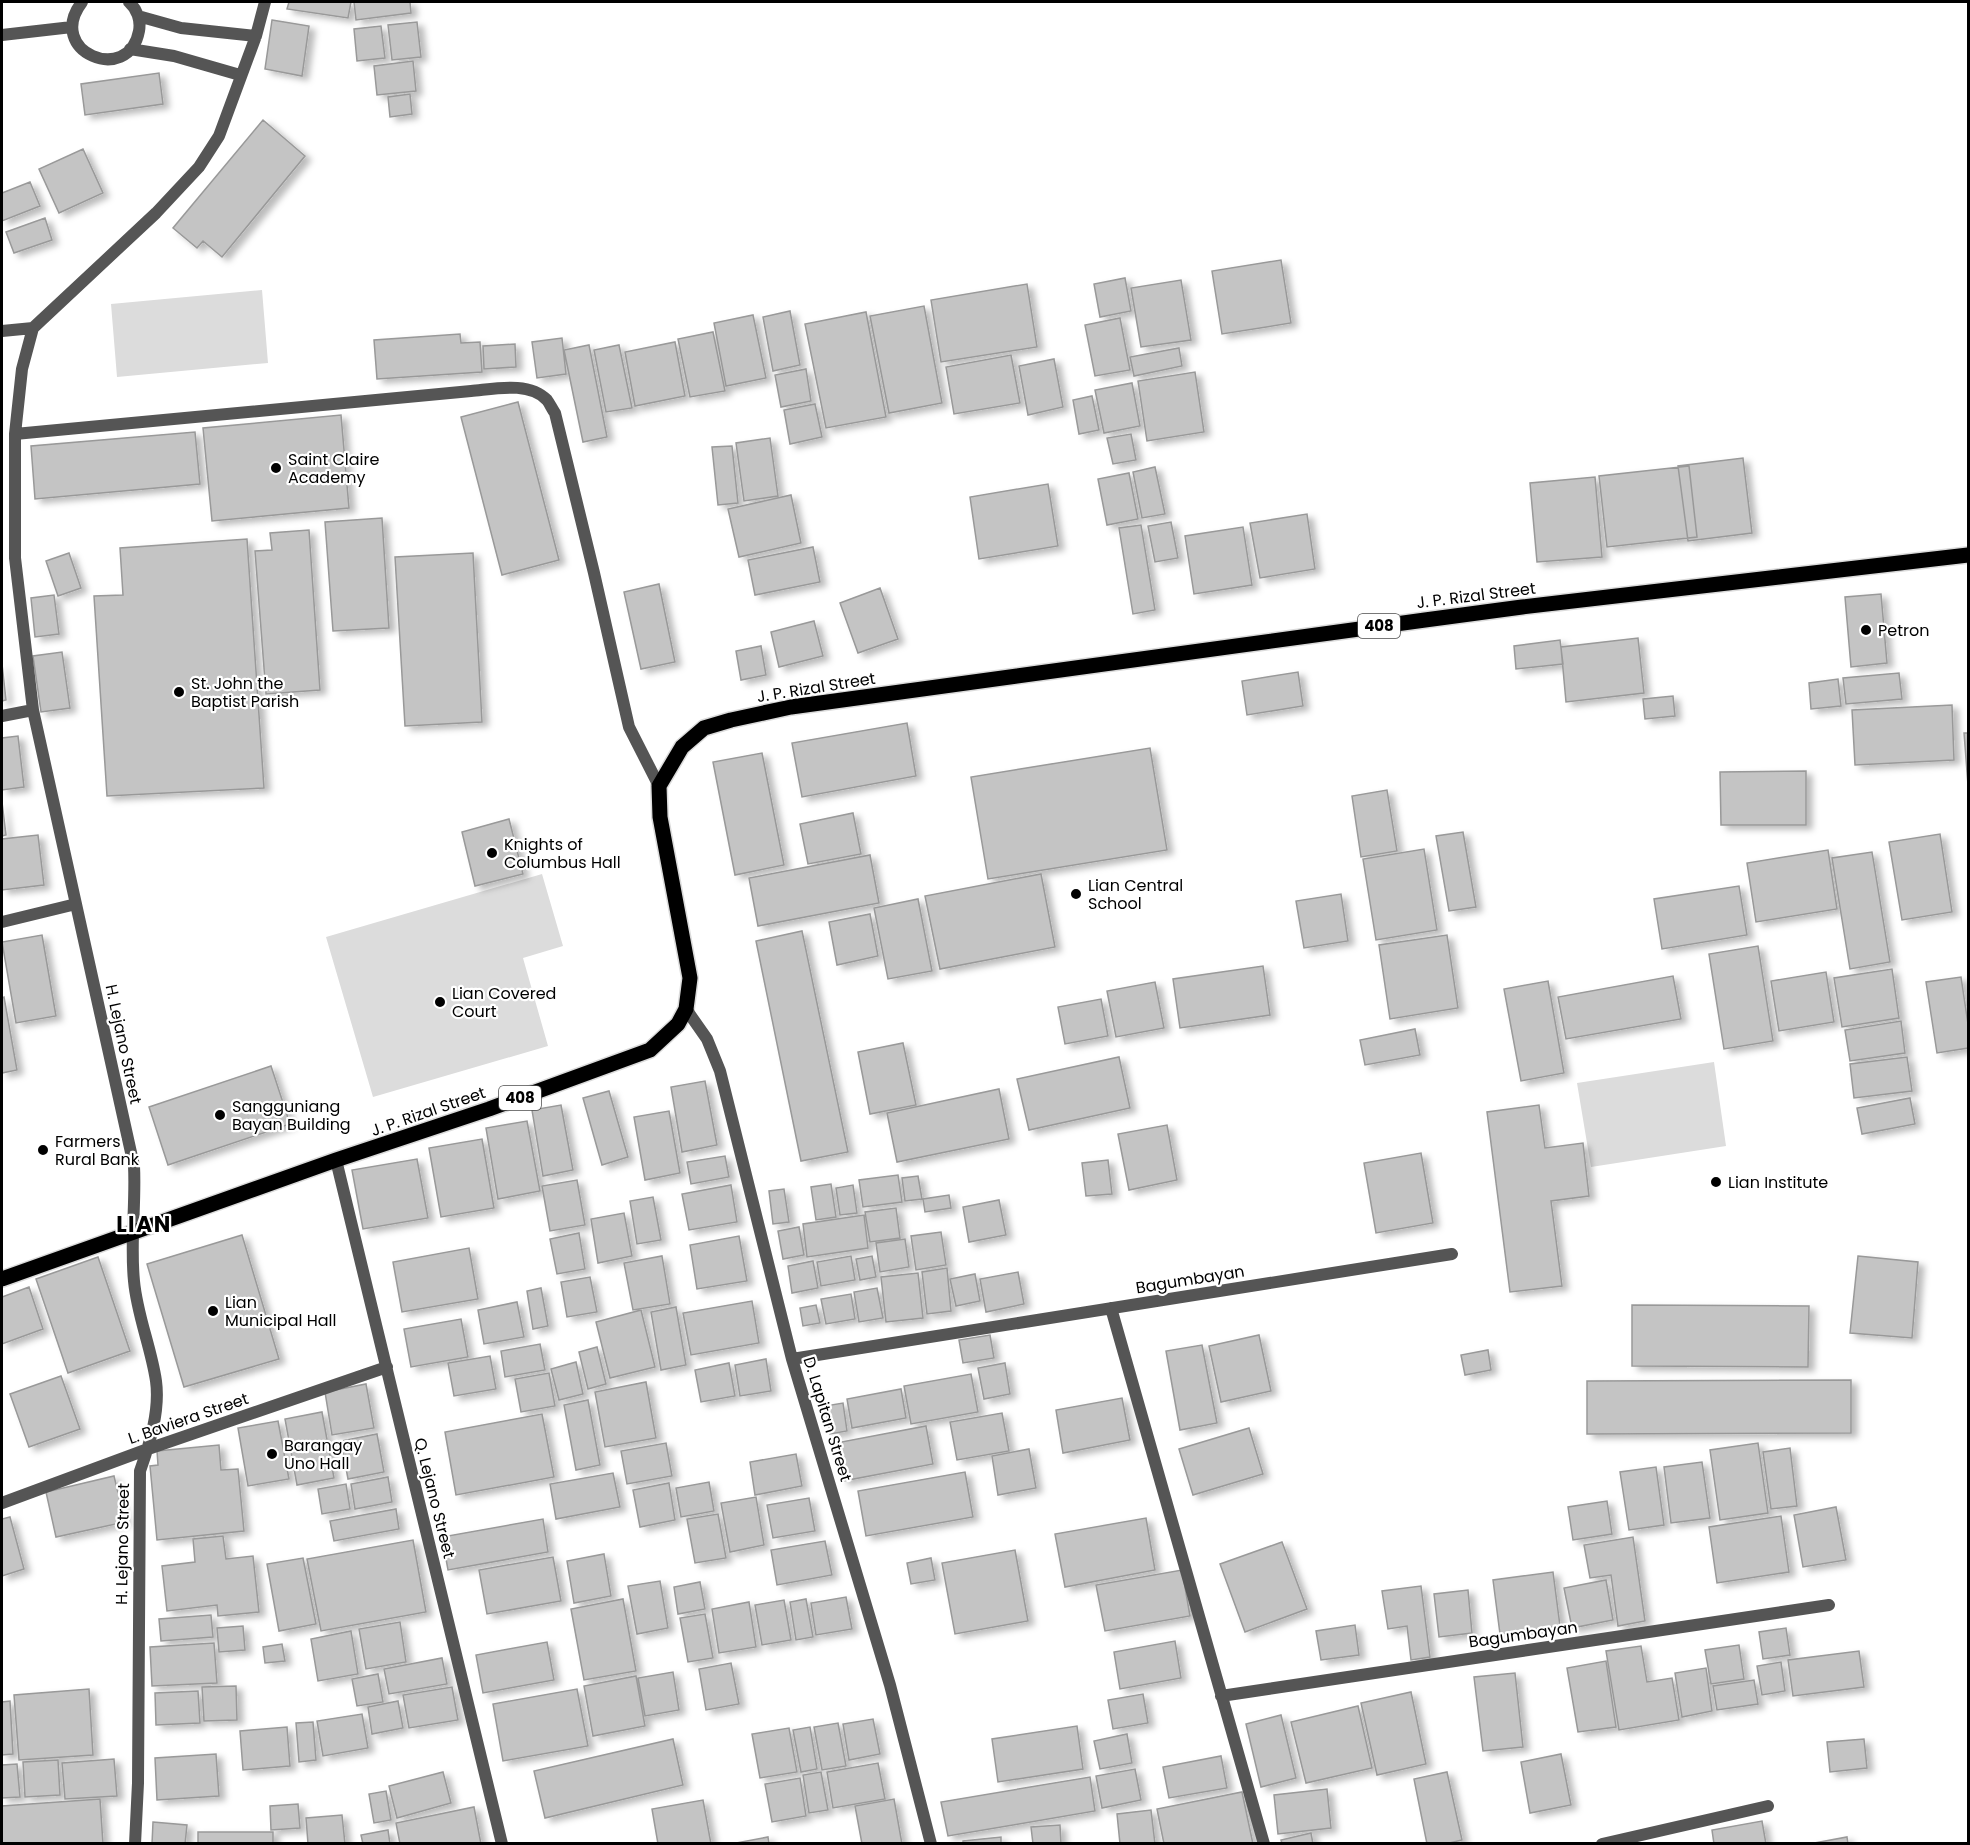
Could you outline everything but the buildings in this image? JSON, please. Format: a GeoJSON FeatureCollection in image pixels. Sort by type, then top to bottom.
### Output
{"type":"FeatureCollection","features":[{"type":"Feature","properties":{"kind":"main road","name":"J. P. Rizal Street"},"geometry":{"type":"LineString","coordinates":[[2,1279],[336,1160],[489,1109],[650,1050],[678,1024],[686,1008],[690,978],[660,817],[659,786],[682,747],[704,728],[791,707],[1512,608],[1968,555]]}},
{"type":"Feature","properties":{"kind":"street"},"geometry":{"type":"LineString","coordinates":[[82,2],[74,14],[72,27],[75,38],[80,48],[89,55],[110,60],[130,50],[139,34],[138,16],[129,2]]}},
{"type":"Feature","properties":{"kind":"street"},"geometry":{"type":"LineString","coordinates":[[2,331],[33,328],[156,213],[199,167],[219,136],[256,36],[265,2]]}},
{"type":"Feature","properties":{"kind":"street"},"geometry":{"type":"LineString","coordinates":[[138,16],[181,28],[256,36]]}},
{"type":"Feature","properties":{"kind":"street"},"geometry":{"type":"LineString","coordinates":[[2,35],[72,27]]}},
{"type":"Feature","properties":{"kind":"street"},"geometry":{"type":"LineString","coordinates":[[130,50],[174,57],[240,75]]}},
{"type":"Feature","properties":{"kind":"street","name":"H. Lejano Street"},"geometry":{"type":"LineString","coordinates":[[33,328],[22,369],[15,434],[15,558],[33,710],[134,1166],[135,1187],[131,1234],[134,1283],[156,1381],[156,1404],[148,1449],[140,1471],[138,1783],[135,1844]]}},
{"type":"Feature","properties":{"kind":"street"},"geometry":{"type":"LineString","coordinates":[[15,434],[471,391],[508,388],[533,390],[547,400],[555,413],[629,727],[659,786]]}},
{"type":"Feature","properties":{"kind":"street"},"geometry":{"type":"LineString","coordinates":[[2,716],[33,710]]}},
{"type":"Feature","properties":{"kind":"street"},"geometry":{"type":"LineString","coordinates":[[2,922],[76,904]]}},
{"type":"Feature","properties":{"kind":"street","name":"D. Lapitan Street"},"geometry":{"type":"LineString","coordinates":[[686,1008],[707,1040],[720,1071],[792,1359],[890,1685],[931,1844]]}},
{"type":"Feature","properties":{"kind":"street","name":"Q. Lejano Street"},"geometry":{"type":"LineString","coordinates":[[336,1160],[502,1844]]}},
{"type":"Feature","properties":{"kind":"street","name":"Bagumbayan"},"geometry":{"type":"LineString","coordinates":[[792,1359],[1452,1254]]}},
{"type":"Feature","properties":{"kind":"street"},"geometry":{"type":"LineString","coordinates":[[1111,1308],[1264,1844]]}},
{"type":"Feature","properties":{"kind":"street","name":"L. Baviera Street"},"geometry":{"type":"LineString","coordinates":[[2,1503],[148,1449],[387,1367]]}},
{"type":"Feature","properties":{"kind":"street","name":"Bagumbayan"},"geometry":{"type":"LineString","coordinates":[[1221,1696],[1829,1605]]}},
{"type":"Feature","properties":{"kind":"street"},"geometry":{"type":"LineString","coordinates":[[1602,1844],[1768,1806]]}},
{"type":"Feature","properties":{"kind":"shaded area"},"geometry":{"type":"Polygon","coordinates":[[[262,290],[268,363],[117,377],[111,304],[262,290]]]}},
{"type":"Feature","properties":{"kind":"shaded area","name":"Lian Covered Court"},"geometry":{"type":"Polygon","coordinates":[[[542,874],[563,946],[523,958],[548,1046],[373,1097],[326,937],[542,874]]]}},
{"type":"Feature","properties":{"kind":"shaded area"},"geometry":{"type":"Polygon","coordinates":[[[1714,1062],[1726,1146],[1591,1167],[1577,1083],[1714,1062]]]}},
{"type":"Feature","properties":{"kind":"place","name":"Saint Claire Academy"},"geometry":{"type":"Point","coordinates":[276,468]}},
{"type":"Feature","properties":{"kind":"place","name":"Petron"},"geometry":{"type":"Point","coordinates":[1866,630]}},
{"type":"Feature","properties":{"kind":"place","name":"St. John the Baptist Parish"},"geometry":{"type":"Point","coordinates":[179,692]}},
{"type":"Feature","properties":{"kind":"place","name":"Knights of Columbus Hall"},"geometry":{"type":"Point","coordinates":[492,853]}},
{"type":"Feature","properties":{"kind":"place","name":"Lian Central School"},"geometry":{"type":"Point","coordinates":[1076,894]}},
{"type":"Feature","properties":{"kind":"place","name":"Lian Covered Court"},"geometry":{"type":"Point","coordinates":[440,1002]}},
{"type":"Feature","properties":{"kind":"place","name":"Sangguniang Bayan Building"},"geometry":{"type":"Point","coordinates":[220,1115]}},
{"type":"Feature","properties":{"kind":"place","name":"Farmers Rural Bank"},"geometry":{"type":"Point","coordinates":[43,1150]}},
{"type":"Feature","properties":{"kind":"place","name":"Lian Institute"},"geometry":{"type":"Point","coordinates":[1716,1182]}},
{"type":"Feature","properties":{"kind":"place","name":"Lian Municipal Hall"},"geometry":{"type":"Point","coordinates":[213,1311]}},
{"type":"Feature","properties":{"kind":"place","name":"Barangay Uno Hall"},"geometry":{"type":"Point","coordinates":[272,1454]}},
{"type":"Feature","properties":{"kind":"district","name":"LIAN"},"geometry":{"type":"Point","coordinates":[144,1224]}}]}
